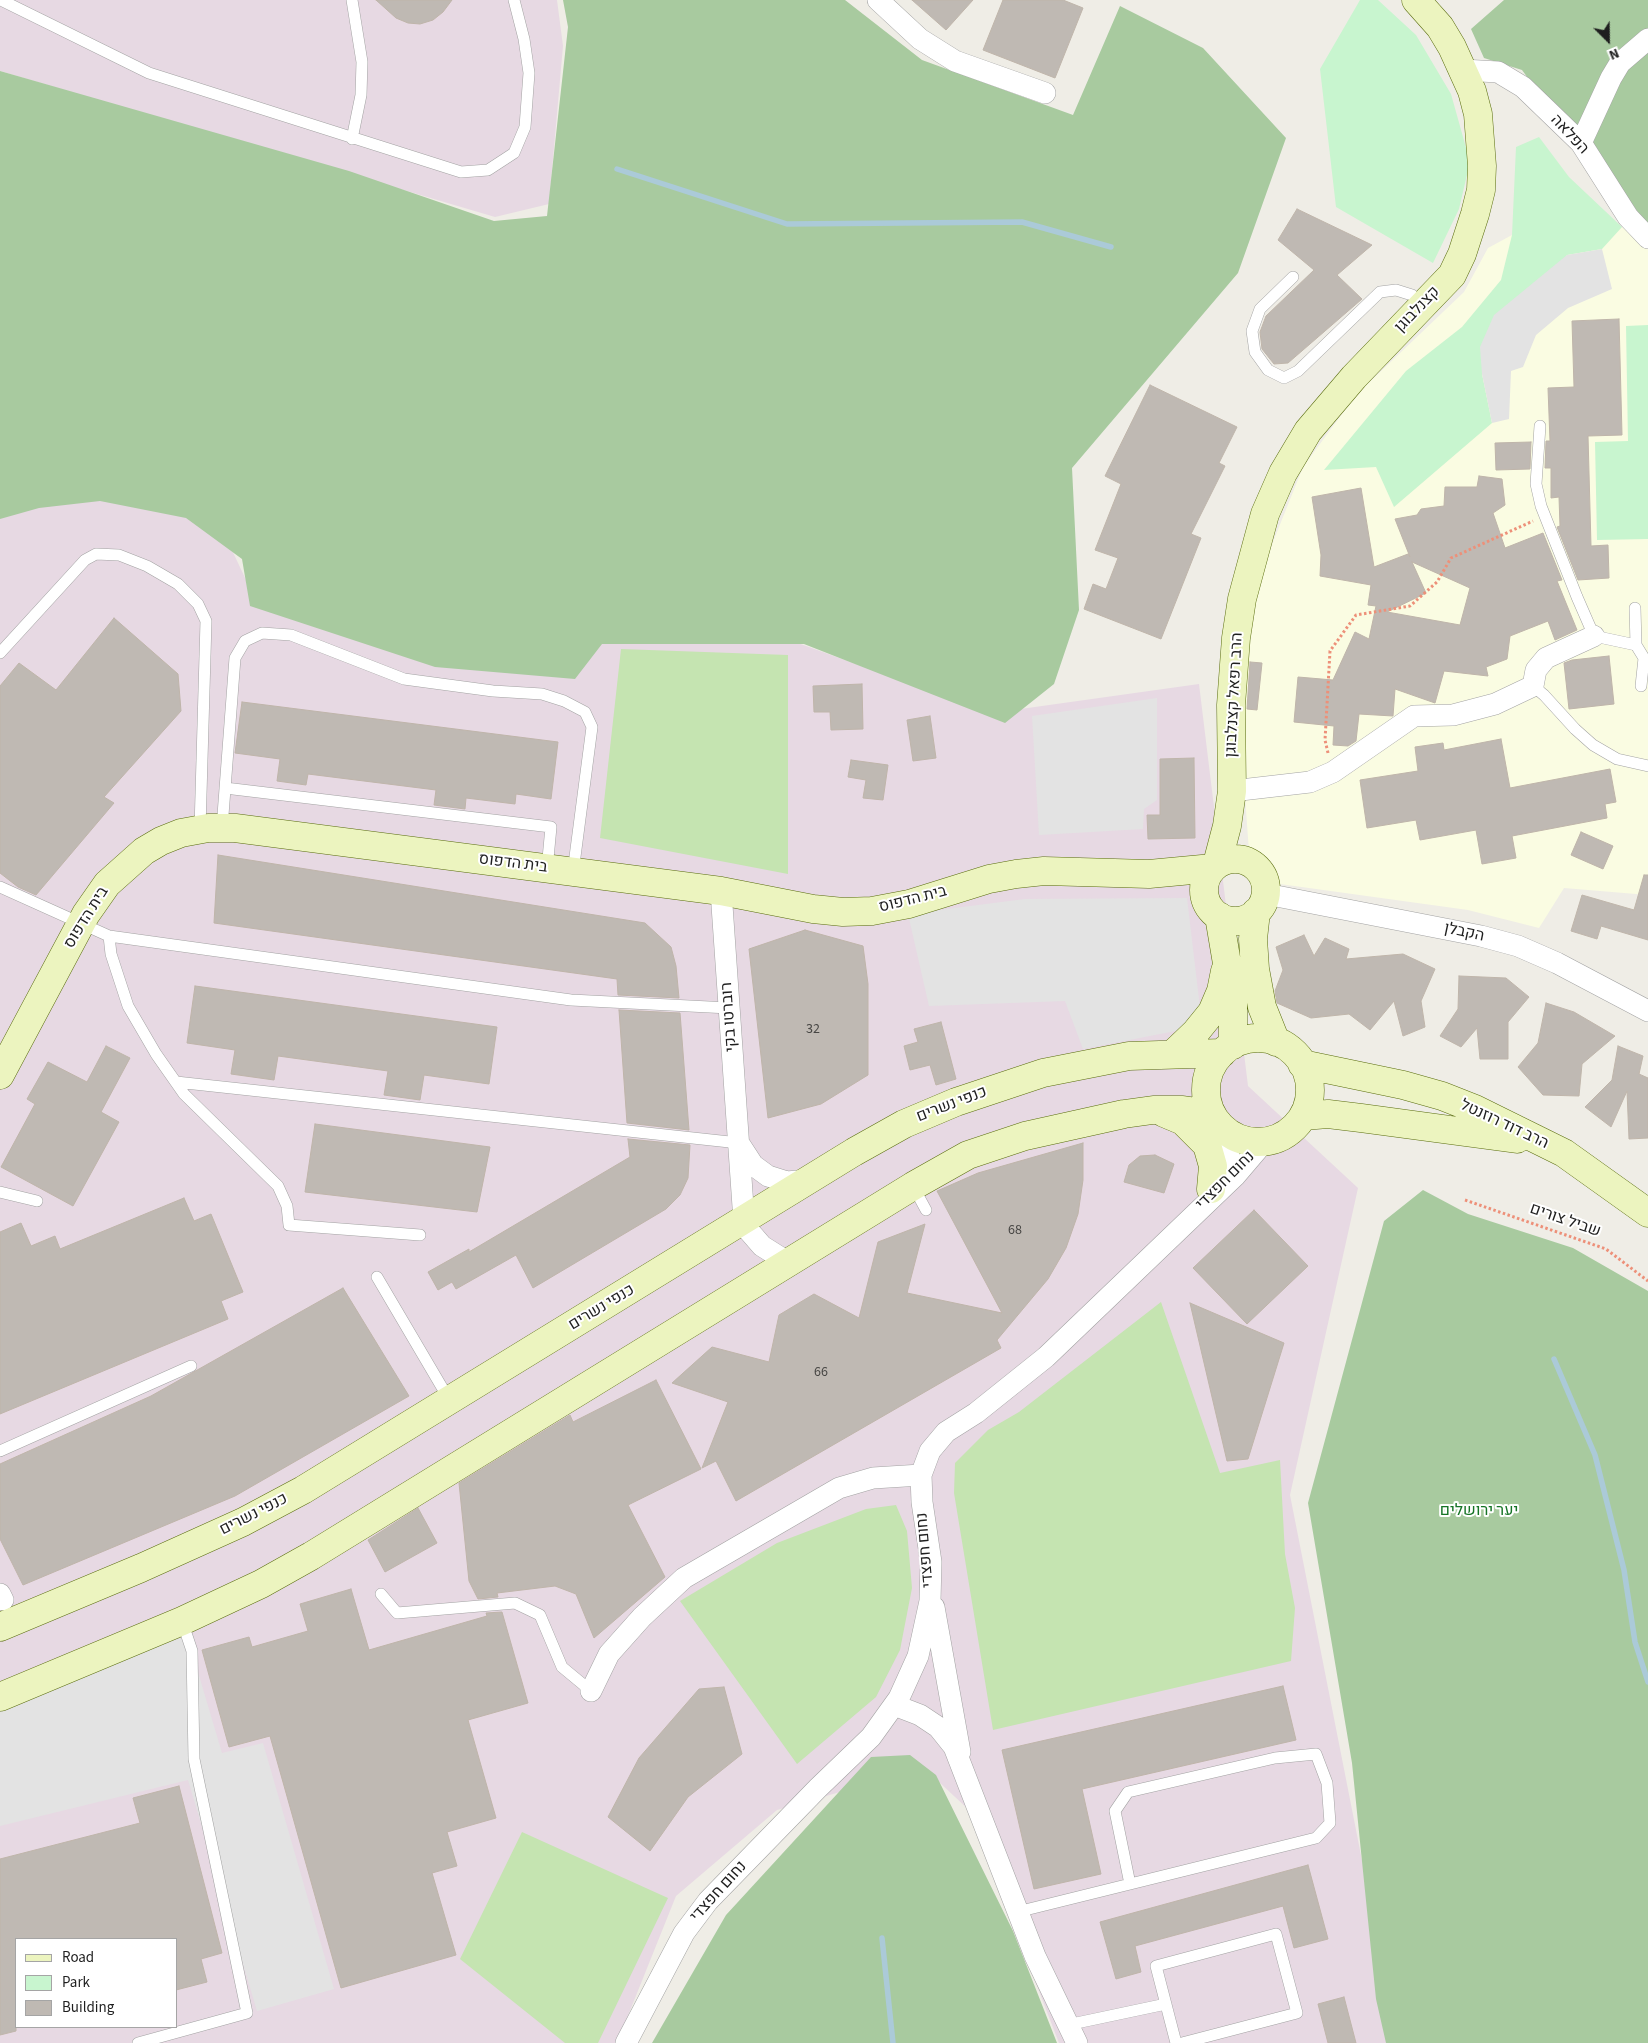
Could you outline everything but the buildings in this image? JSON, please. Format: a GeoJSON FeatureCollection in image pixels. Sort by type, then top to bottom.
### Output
{"type":"FeatureCollection","features":[{"type":"Feature","properties":{"kind":"street"},"geometry":{"type":"LineString","coordinates":[[878,0],[920,39],[955,61],[1044,93]]}},
{"type":"Feature","properties":{"kind":"street","name":"קצנלבוגן"},"geometry":{"type":"LineString","coordinates":[[1242,599],[1265,514],[1288,464],[1308,431],[1354,377],[1452,275],[1462,254],[1481,190],[1481,145],[1478,114],[1472,91],[1440,27],[1416,0]]}},
{"type":"Feature","properties":{"kind":"street"},"geometry":{"type":"LineString","coordinates":[[1581,143],[1611,78],[1620,63],[1648,39]]}},
{"type":"Feature","properties":{"kind":"street","name":"הפלאה"},"geometry":{"type":"LineString","coordinates":[[1463,70],[1498,72],[1523,87],[1581,143],[1628,218],[1648,238]]}},
{"type":"Feature","properties":{"kind":"street","name":"הרב רפאל קצנלבוגן"},"geometry":{"type":"LineString","coordinates":[[1215,866],[1227,826],[1232,791],[1231,705],[1236,638],[1242,599]]}},
{"type":"Feature","properties":{"kind":"street"},"geometry":{"type":"LineString","coordinates":[[1232,791],[1310,782],[1333,772],[1414,716],[1453,715],[1495,704],[1533,686],[1536,670],[1546,658],[1594,636]]}},
{"type":"Feature","properties":{"kind":"street","name":"הרב רפאל קצנלבוגן"},"geometry":{"type":"LineString","coordinates":[[1232,791],[1252,863]]}},
{"type":"Feature","properties":{"kind":"street","name":"בית הדפוס"},"geometry":{"type":"LineString","coordinates":[[0,1075],[80,925],[107,884],[144,852],[180,833],[211,828],[721,891],[813,909],[843,912],[872,911],[909,904],[989,879],[1016,874],[1060,871],[1149,874],[1215,866]]}},
{"type":"Feature","properties":{"kind":"street"},"geometry":{"type":"LineString","coordinates":[[1228,1049],[1234,1012],[1228,955],[1213,908],[1204,891],[1206,881],[1215,866],[1232,859],[1252,863],[1265,879],[1253,939],[1254,969],[1261,1001],[1276,1042]]}},
{"type":"Feature","properties":{"kind":"street","name":"בית הדפוס"},"geometry":{"type":"LineString","coordinates":[[1149,874],[1187,889],[1213,908]]}},
{"type":"Feature","properties":{"kind":"street","name":"רוברטו בקי"},"geometry":{"type":"LineString","coordinates":[[721,891],[744,1221]]}},
{"type":"Feature","properties":{"kind":"street"},"geometry":{"type":"LineString","coordinates":[[1213,908],[1238,920],[1248,918],[1261,903]]}},
{"type":"Feature","properties":{"kind":"street","name":"הקבלן"},"geometry":{"type":"LineString","coordinates":[[1261,903],[1482,936],[1518,946],[1558,963],[1648,1011]]}},
{"type":"Feature","properties":{"kind":"street"},"geometry":{"type":"LineString","coordinates":[[1173,1054],[1196,1033],[1216,1005],[1221,991],[1228,955]]}},
{"type":"Feature","properties":{"kind":"street"},"geometry":{"type":"LineString","coordinates":[[0,1697],[182,1621],[261,1584],[311,1556],[913,1186],[968,1155],[994,1145],[1077,1124],[1153,1110],[1183,1110],[1220,1124],[1246,1141],[1264,1142],[1288,1132],[1303,1116],[1308,1102],[1310,1087],[1302,1064],[1291,1051],[1276,1042],[1257,1038],[1228,1049],[1213,1065],[1206,1083],[1207,1102],[1220,1124]]}},
{"type":"Feature","properties":{"kind":"street","name":"כנפי נשרים"},"geometry":{"type":"LineString","coordinates":[[0,1627],[142,1568],[243,1522],[303,1490],[808,1180],[904,1124],[956,1102],[1044,1073],[1129,1056],[1228,1049]]}},
{"type":"Feature","properties":{"kind":"street","name":"הרב דוד רוזנטל"},"geometry":{"type":"LineString","coordinates":[[1302,1064],[1442,1096],[1514,1126],[1564,1153]]}},
{"type":"Feature","properties":{"kind":"street"},"geometry":{"type":"LineString","coordinates":[[1153,1110],[1166,1113],[1183,1121],[1204,1140],[1211,1154],[1213,1166],[1211,1189]]}},
{"type":"Feature","properties":{"kind":"street","name":"הרב דוד רוזנטל"},"geometry":{"type":"LineString","coordinates":[[1303,1116],[1328,1114],[1485,1133],[1518,1139],[1564,1153]]}},
{"type":"Feature","properties":{"kind":"street","name":"נחום חפצדי"},"geometry":{"type":"LineString","coordinates":[[1187,1220],[1211,1189],[1227,1162],[1230,1147],[1220,1124]]}},
{"type":"Feature","properties":{"kind":"street","name":"נחום חפצדי"},"geometry":{"type":"LineString","coordinates":[[626,2043],[684,1933],[708,1901],[818,1788],[871,1737],[894,1705],[918,1656],[926,1628],[931,1562],[922,1502],[921,1475],[930,1451],[946,1432],[976,1413],[1046,1358],[1187,1220],[1235,1176],[1264,1142]]}},
{"type":"Feature","properties":{"kind":"street","name":"רוברטו בקי"},"geometry":{"type":"LineString","coordinates":[[739,1143],[753,1165],[768,1176],[787,1182],[808,1180]]}},
{"type":"Feature","properties":{"kind":"street"},"geometry":{"type":"LineString","coordinates":[[1564,1153],[1648,1213]]}},
{"type":"Feature","properties":{"kind":"street"},"geometry":{"type":"LineString","coordinates":[[744,1221],[749,1231],[762,1246],[789,1263]]}},
{"type":"Feature","properties":{"kind":"street"},"geometry":{"type":"LineString","coordinates":[[591,1691],[609,1654],[642,1617],[684,1578],[839,1488],[873,1478],[921,1475]]}},
{"type":"Feature","properties":{"kind":"street"},"geometry":{"type":"LineString","coordinates":[[930,1585],[962,1767]]}},
{"type":"Feature","properties":{"kind":"street"},"geometry":{"type":"LineString","coordinates":[[894,1705],[920,1715],[938,1727],[954,1746],[1017,1912],[1072,2034]]}},
{"type":"Feature","properties":{"kind":"lane"},"geometry":{"type":"LineString","coordinates":[[0,0],[149,73],[352,139],[461,172],[488,170],[514,153],[525,127],[529,73],[524,39],[514,0]]}},
{"type":"Feature","properties":{"kind":"lane"},"geometry":{"type":"LineString","coordinates":[[352,0],[362,62],[361,96],[352,139]]}},
{"type":"Feature","properties":{"kind":"lane"},"geometry":{"type":"LineString","coordinates":[[1293,276],[1260,309],[1252,331],[1255,352],[1268,370],[1284,378],[1298,371],[1380,292],[1396,290],[1412,295],[1423,306]]}},
{"type":"Feature","properties":{"kind":"lane"},"geometry":{"type":"LineString","coordinates":[[1540,426],[1536,484],[1545,516],[1594,636],[1636,645]]}},
{"type":"Feature","properties":{"kind":"lane"},"geometry":{"type":"LineString","coordinates":[[0,653],[85,560],[96,554],[119,555],[147,566],[178,584],[198,604],[206,621],[211,828]]}},
{"type":"Feature","properties":{"kind":"lane"},"geometry":{"type":"LineString","coordinates":[[1636,608],[1636,645],[1644,658],[1641,686]]}},
{"type":"Feature","properties":{"kind":"lane"},"geometry":{"type":"LineString","coordinates":[[211,828],[225,788],[235,658],[245,641],[262,633],[291,634],[404,679],[493,691],[542,694],[564,701],[585,712],[592,727],[560,870]]}},
{"type":"Feature","properties":{"kind":"lane"},"geometry":{"type":"LineString","coordinates":[[1533,686],[1593,745],[1618,759],[1648,766]]}},
{"type":"Feature","properties":{"kind":"lane"},"geometry":{"type":"LineString","coordinates":[[225,788],[551,827],[560,870]]}},
{"type":"Feature","properties":{"kind":"lane"},"geometry":{"type":"LineString","coordinates":[[0,887],[80,925],[109,936],[571,1000],[729,1008]]}},
{"type":"Feature","properties":{"kind":"lane"},"geometry":{"type":"LineString","coordinates":[[109,936],[111,954],[128,1006],[184,1094],[278,1186],[287,1206],[289,1225],[420,1235]]}},
{"type":"Feature","properties":{"kind":"lane"},"geometry":{"type":"LineString","coordinates":[[176,1082],[739,1143]]}},
{"type":"Feature","properties":{"kind":"lane"},"geometry":{"type":"LineString","coordinates":[[913,1186],[926,1210]]}},
{"type":"Feature","properties":{"kind":"lane"},"geometry":{"type":"LineString","coordinates":[[0,1192],[37,1200]]}},
{"type":"Feature","properties":{"kind":"lane"},"geometry":{"type":"LineString","coordinates":[[377,1277],[450,1401]]}},
{"type":"Feature","properties":{"kind":"lane"},"geometry":{"type":"LineString","coordinates":[[0,1451],[190,1366]]}},
{"type":"Feature","properties":{"kind":"lane"},"geometry":{"type":"LineString","coordinates":[[381,1594],[397,1613],[515,1603],[540,1615],[562,1667],[591,1691]]}},
{"type":"Feature","properties":{"kind":"lane"},"geometry":{"type":"LineString","coordinates":[[138,2043],[247,2013],[194,1760],[192,1651],[182,1621]]}},
{"type":"Feature","properties":{"kind":"lane"},"geometry":{"type":"LineString","coordinates":[[1017,1912],[1316,1838],[1330,1823],[1327,1783],[1316,1754],[1275,1758],[1128,1792],[1114,1811],[1130,1884]]}},
{"type":"Feature","properties":{"kind":"lane"},"geometry":{"type":"LineString","coordinates":[[1176,2043],[1156,1966],[1276,1934],[1297,2013],[1182,2043]]}},
{"type":"Feature","properties":{"kind":"lane"},"geometry":{"type":"LineString","coordinates":[[1072,2034],[1166,2004]]}},
{"type":"Feature","properties":{"kind":"path"},"geometry":{"type":"LineString","coordinates":[[1333,772],[1325,740],[1330,651],[1356,615],[1410,606],[1437,582],[1451,558],[1545,516]]}},
{"type":"Feature","properties":{"kind":"path","name":"שביל צורים"},"geometry":{"type":"LineString","coordinates":[[1465,1200],[1606,1249],[1648,1281]]}},
{"type":"Feature","properties":{"kind":"shaded area"},"geometry":{"type":"Polygon","coordinates":[[[0,0],[557,0],[563,46],[549,204],[495,217],[0,71],[0,0]]]}},
{"type":"Feature","properties":{"kind":"shaded area"},"geometry":{"type":"Polygon","coordinates":[[[1607,226],[1622,227],[1648,244],[1648,895],[1564,888],[1539,928],[1468,910],[1251,880],[1240,726],[1248,641],[1261,572],[1303,467],[1356,395],[1464,292],[1488,248],[1512,235],[1607,226]]]}},
{"type":"Feature","properties":{"kind":"shaded area"},"geometry":{"type":"Polygon","coordinates":[[[1602,249],[1612,289],[1568,308],[1536,335],[1523,367],[1511,371],[1509,419],[1492,423],[1482,374],[1480,347],[1494,315],[1567,255],[1602,249]]]}},
{"type":"Feature","properties":{"kind":"shaded area"},"geometry":{"type":"Polygon","coordinates":[[[98,497],[215,514],[254,597],[593,644],[795,642],[992,713],[1199,684],[1248,1086],[1358,1188],[1290,1495],[1398,2043],[1059,2043],[969,1810],[924,1768],[777,1810],[676,1896],[617,2043],[0,2043],[0,510],[98,497]]]}},
{"type":"Feature","properties":{"kind":"shaded area"},"geometry":{"type":"Polygon","coordinates":[[[1157,698],[1157,800],[1144,809],[1143,829],[1039,835],[1032,716],[1157,698]]]}},
{"type":"Feature","properties":{"kind":"shaded area"},"geometry":{"type":"Polygon","coordinates":[[[1187,898],[1201,1016],[1196,1027],[1083,1049],[1065,1001],[929,1006],[908,914],[1025,899],[1187,898]]]}},
{"type":"Feature","properties":{"kind":"shaded area"},"geometry":{"type":"Polygon","coordinates":[[[187,1635],[222,1753],[263,1743],[334,1989],[257,2011],[188,1780],[0,1826],[0,1708],[187,1635]]]}},
{"type":"Feature","properties":{"kind":"green space"},"geometry":{"type":"Polygon","coordinates":[[[563,0],[845,0],[922,60],[1073,115],[1120,6],[1203,48],[1286,138],[1238,273],[1072,468],[1079,610],[1054,684],[1005,723],[804,644],[602,644],[575,679],[435,667],[250,606],[242,559],[186,518],[100,501],[39,508],[0,519],[0,71],[349,171],[494,221],[547,216],[568,27],[563,0]]]}},
{"type":"Feature","properties":{"kind":"green space"},"geometry":{"type":"Polygon","coordinates":[[[1360,0],[1378,0],[1416,35],[1451,94],[1470,162],[1459,209],[1433,263],[1336,207],[1320,69],[1360,0]]]}},
{"type":"Feature","properties":{"kind":"green space"},"geometry":{"type":"Polygon","coordinates":[[[1504,0],[1648,0],[1648,227],[1586,137],[1547,104],[1522,70],[1484,58],[1471,29],[1504,0]]]}},
{"type":"Feature","properties":{"kind":"green space"},"geometry":{"type":"Polygon","coordinates":[[[1539,137],[1569,177],[1622,227],[1602,249],[1567,255],[1482,374],[1492,423],[1394,507],[1376,467],[1324,470],[1406,371],[1462,327],[1501,280],[1512,235],[1516,147],[1539,137]]]}},
{"type":"Feature","properties":{"kind":"green space"},"geometry":{"type":"Polygon","coordinates":[[[1648,325],[1648,539],[1597,540],[1595,442],[1628,441],[1626,326],[1648,325]]]}},
{"type":"Feature","properties":{"kind":"green space"},"geometry":{"type":"Polygon","coordinates":[[[621,649],[788,655],[788,874],[600,838],[621,649]]]}},
{"type":"Feature","properties":{"kind":"green space","name":"יער ירושלים"},"geometry":{"type":"Polygon","coordinates":[[[1423,1190],[1468,1214],[1573,1248],[1648,1291],[1648,2043],[1386,2043],[1376,1999],[1352,1763],[1308,1503],[1384,1221],[1423,1190]]]}},
{"type":"Feature","properties":{"kind":"green space"},"geometry":{"type":"Polygon","coordinates":[[[1161,1302],[1220,1473],[1280,1460],[1285,1554],[1295,1608],[1291,1661],[993,1730],[954,1493],[955,1463],[988,1430],[1019,1412],[1161,1302]]]}},
{"type":"Feature","properties":{"kind":"green space"},"geometry":{"type":"Polygon","coordinates":[[[896,1505],[907,1531],[912,1588],[900,1650],[876,1697],[797,1764],[680,1601],[777,1543],[866,1509],[896,1505]]]}},
{"type":"Feature","properties":{"kind":"green space"},"geometry":{"type":"Polygon","coordinates":[[[910,1755],[936,1775],[1013,1931],[1057,2043],[652,2043],[726,1915],[871,1757],[910,1755]]]}},
{"type":"Feature","properties":{"kind":"green space"},"geometry":{"type":"Polygon","coordinates":[[[522,1832],[668,1898],[598,2043],[565,2043],[460,1959],[522,1832]]]}},
{"type":"Feature","properties":{"kind":"waterway"},"geometry":{"type":"LineString","coordinates":[[617,169],[787,224],[1022,222],[1111,247]]}},
{"type":"Feature","properties":{"kind":"waterway"},"geometry":{"type":"LineString","coordinates":[[1554,1359],[1595,1455],[1624,1570],[1635,1642],[1648,1682]]}},
{"type":"Feature","properties":{"kind":"waterway"},"geometry":{"type":"LineString","coordinates":[[882,1938],[893,2043]]}}]}
